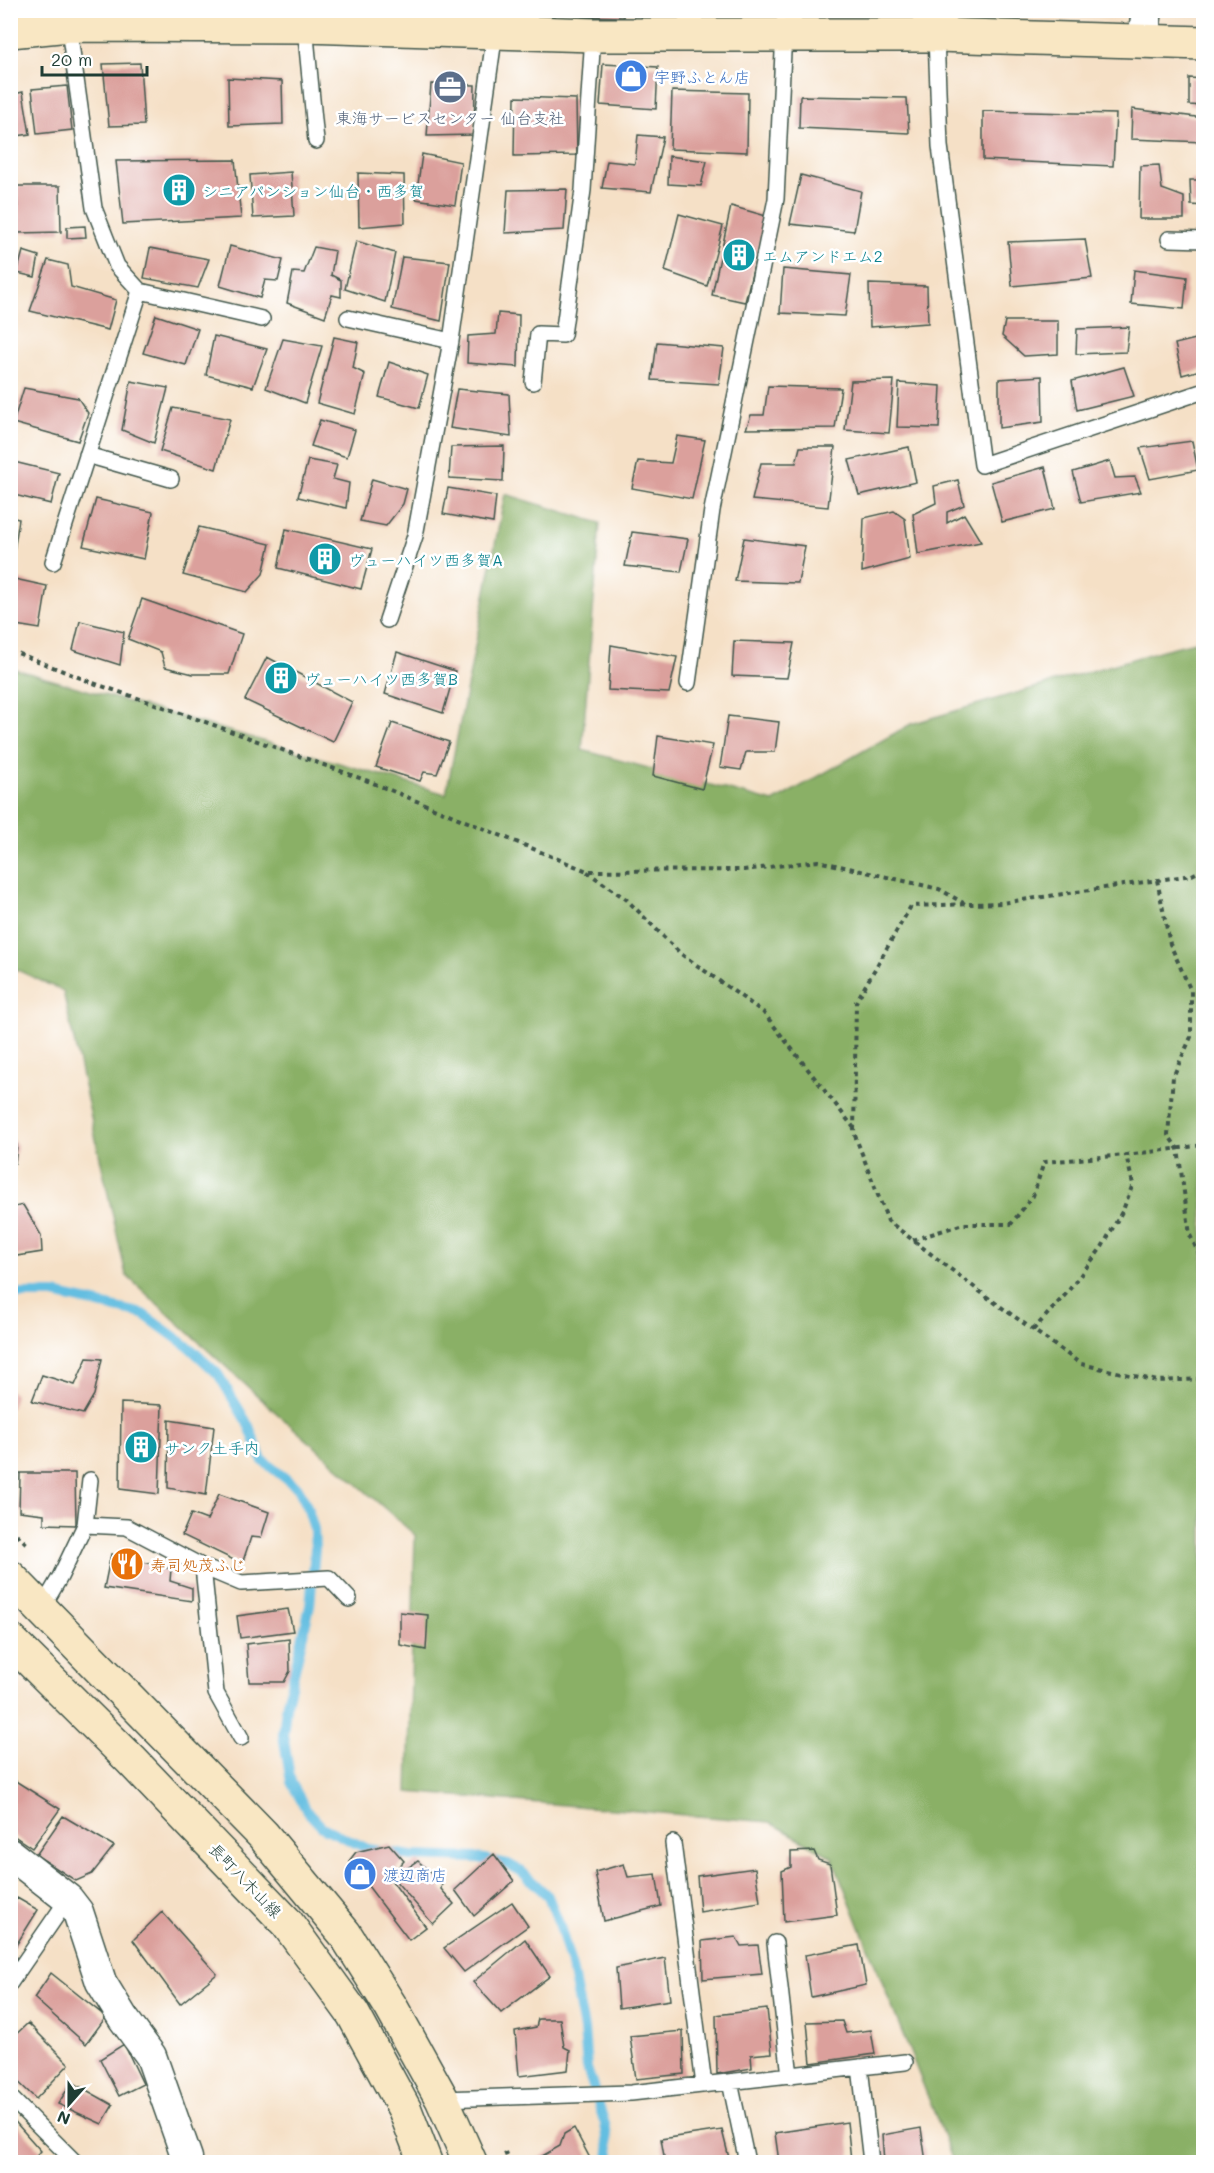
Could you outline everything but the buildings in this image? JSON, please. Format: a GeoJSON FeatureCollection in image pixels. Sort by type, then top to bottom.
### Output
{"type":"FeatureCollection","features":[{"type":"Feature","properties":{"kind":"street"},"geometry":{"type":"LineString","coordinates":[[10,31],[67,18],[377,20],[495,32],[593,35],[785,22],[936,35],[1145,25],[1203,43]]}},
{"type":"Feature","properties":{"kind":"street"},"geometry":{"type":"LineString","coordinates":[[10,1576],[263,1835],[345,1934],[391,2007],[442,2098],[470,2163]]}},
{"type":"Feature","properties":{"kind":"street","name":"長町八木山線"},"geometry":{"type":"LineString","coordinates":[[13,1651],[131,1760],[287,1923],[353,2014],[405,2110],[425,2163]]}},
{"type":"Feature","properties":{"kind":"street"},"geometry":{"type":"LineString","coordinates":[[10,1854],[68,1899],[78,1912],[101,1982],[123,2018],[151,2056],[188,2158]]}},
{"type":"Feature","properties":{"kind":"lane"},"geometry":{"type":"LineString","coordinates":[[67,18],[94,208],[117,266],[140,291],[262,319]]}},
{"type":"Feature","properties":{"kind":"lane"},"geometry":{"type":"LineString","coordinates":[[284,21],[316,141]]}},
{"type":"Feature","properties":{"kind":"lane"},"geometry":{"type":"LineString","coordinates":[[688,683],[712,510],[776,199],[785,22]]}},
{"type":"Feature","properties":{"kind":"lane"},"geometry":{"type":"LineString","coordinates":[[387,620],[415,536],[451,341],[495,32]]}},
{"type":"Feature","properties":{"kind":"lane"},"geometry":{"type":"LineString","coordinates":[[533,382],[538,334],[563,335],[583,190],[593,35]]}},
{"type":"Feature","properties":{"kind":"lane"},"geometry":{"type":"LineString","coordinates":[[936,35],[940,146],[982,465],[1203,391]]}},
{"type":"Feature","properties":{"kind":"lane"},"geometry":{"type":"LineString","coordinates":[[1169,239],[1203,240]]}},
{"type":"Feature","properties":{"kind":"lane"},"geometry":{"type":"LineString","coordinates":[[54,562],[140,291]]}},
{"type":"Feature","properties":{"kind":"lane"},"geometry":{"type":"LineString","coordinates":[[348,318],[451,341]]}},
{"type":"Feature","properties":{"kind":"lane"},"geometry":{"type":"LineString","coordinates":[[87,455],[171,479]]}},
{"type":"Feature","properties":{"kind":"lane"},"geometry":{"type":"LineString","coordinates":[[42,1608],[85,1525],[90,1480]]}},
{"type":"Feature","properties":{"kind":"lane"},"geometry":{"type":"LineString","coordinates":[[85,1525],[127,1527],[203,1568],[241,1583],[329,1578],[350,1599]]}},
{"type":"Feature","properties":{"kind":"lane"},"geometry":{"type":"LineString","coordinates":[[203,1568],[216,1693],[241,1738]]}},
{"type":"Feature","properties":{"kind":"lane"},"geometry":{"type":"LineString","coordinates":[[673,1843],[704,2085]]}},
{"type":"Feature","properties":{"kind":"lane"},"geometry":{"type":"LineString","coordinates":[[10,1983],[68,1899]]}},
{"type":"Feature","properties":{"kind":"lane"},"geometry":{"type":"LineString","coordinates":[[775,1943],[790,2076]]}},
{"type":"Feature","properties":{"kind":"lane"},"geometry":{"type":"LineString","coordinates":[[442,2098],[631,2093],[905,2062]]}},
{"type":"Feature","properties":{"kind":"lane"},"geometry":{"type":"LineString","coordinates":[[860,2067],[871,2163]]}},
{"type":"Feature","properties":{"kind":"lane"},"geometry":{"type":"LineString","coordinates":[[730,2082],[747,2163]]}},
{"type":"Feature","properties":{"kind":"lane"},"geometry":{"type":"LineString","coordinates":[[10,2097],[75,2163]]}},
{"type":"Feature","properties":{"kind":"path"},"geometry":{"type":"LineString","coordinates":[[10,650],[93,683],[368,781],[587,871],[626,899],[681,954],[763,1012],[855,1128]]}},
{"type":"Feature","properties":{"kind":"path"},"geometry":{"type":"LineString","coordinates":[[587,871],[744,870],[818,861],[939,889],[965,904]]}},
{"type":"Feature","properties":{"kind":"path"},"geometry":{"type":"LineString","coordinates":[[1203,869],[1192,875],[1002,903],[911,906],[856,1002],[854,1133],[888,1221],[987,1297],[1081,1364],[1157,1381],[1203,1379]]}},
{"type":"Feature","properties":{"kind":"path"},"geometry":{"type":"LineString","coordinates":[[1157,880],[1170,944],[1191,991],[1191,1037],[1173,1077],[1168,1135],[1178,1149],[1190,1235],[1203,1265]]}},
{"type":"Feature","properties":{"kind":"path"},"geometry":{"type":"LineString","coordinates":[[913,1240],[963,1224],[1011,1224],[1033,1196],[1044,1162],[1203,1145]]}},
{"type":"Feature","properties":{"kind":"path"},"geometry":{"type":"LineString","coordinates":[[1033,1330],[1066,1294],[1102,1247],[1123,1210],[1133,1184],[1126,1155]]}},
{"type":"Feature","properties":{"kind":"green space"},"geometry":{"type":"Polygon","coordinates":[[[505,494],[600,523],[582,750],[773,802],[911,724],[1203,640],[1203,2162],[953,2162],[832,1857],[770,1822],[408,1792],[415,1535],[272,1409],[126,1275],[63,991],[11,967],[11,668],[446,794],[505,494]]]}},
{"type":"Feature","properties":{"kind":"waterway"},"geometry":{"type":"LineString","coordinates":[[10,1294],[54,1294],[143,1314],[190,1348],[218,1374],[249,1426],[262,1460],[298,1488],[307,1506],[314,1529],[315,1549],[310,1606],[286,1707],[283,1735],[291,1782],[307,1811],[322,1827],[368,1849],[412,1856],[479,1858],[508,1864],[521,1871],[548,1896],[560,1926],[572,1968],[584,2029],[587,2068],[605,2124],[611,2162]]}},
{"type":"Feature","properties":{"kind":"place","name":"宇野ふとん店"},"geometry":{"type":"Point","coordinates":[631,76]}},
{"type":"Feature","properties":{"kind":"place","name":"東海サービスセンター 仙台支社"},"geometry":{"type":"Point","coordinates":[450,87]}},
{"type":"Feature","properties":{"kind":"place","name":"シニアパンション仙台・西多賀"},"geometry":{"type":"Point","coordinates":[179,190]}},
{"type":"Feature","properties":{"kind":"place","name":"エムアンドエム2"},"geometry":{"type":"Point","coordinates":[739,255]}},
{"type":"Feature","properties":{"kind":"place","name":"ヴューハイツ西多賀A"},"geometry":{"type":"Point","coordinates":[325,559]}},
{"type":"Feature","properties":{"kind":"place","name":"ヴューハイツ西多賀B"},"geometry":{"type":"Point","coordinates":[281,678]}},
{"type":"Feature","properties":{"kind":"place","name":"サンク土手内"},"geometry":{"type":"Point","coordinates":[141,1447]}},
{"type":"Feature","properties":{"kind":"place","name":"寿司処茂ふじ"},"geometry":{"type":"Point","coordinates":[127,1564]}},
{"type":"Feature","properties":{"kind":"place","name":"渡辺商店"},"geometry":{"type":"Point","coordinates":[360,1874]}}]}
